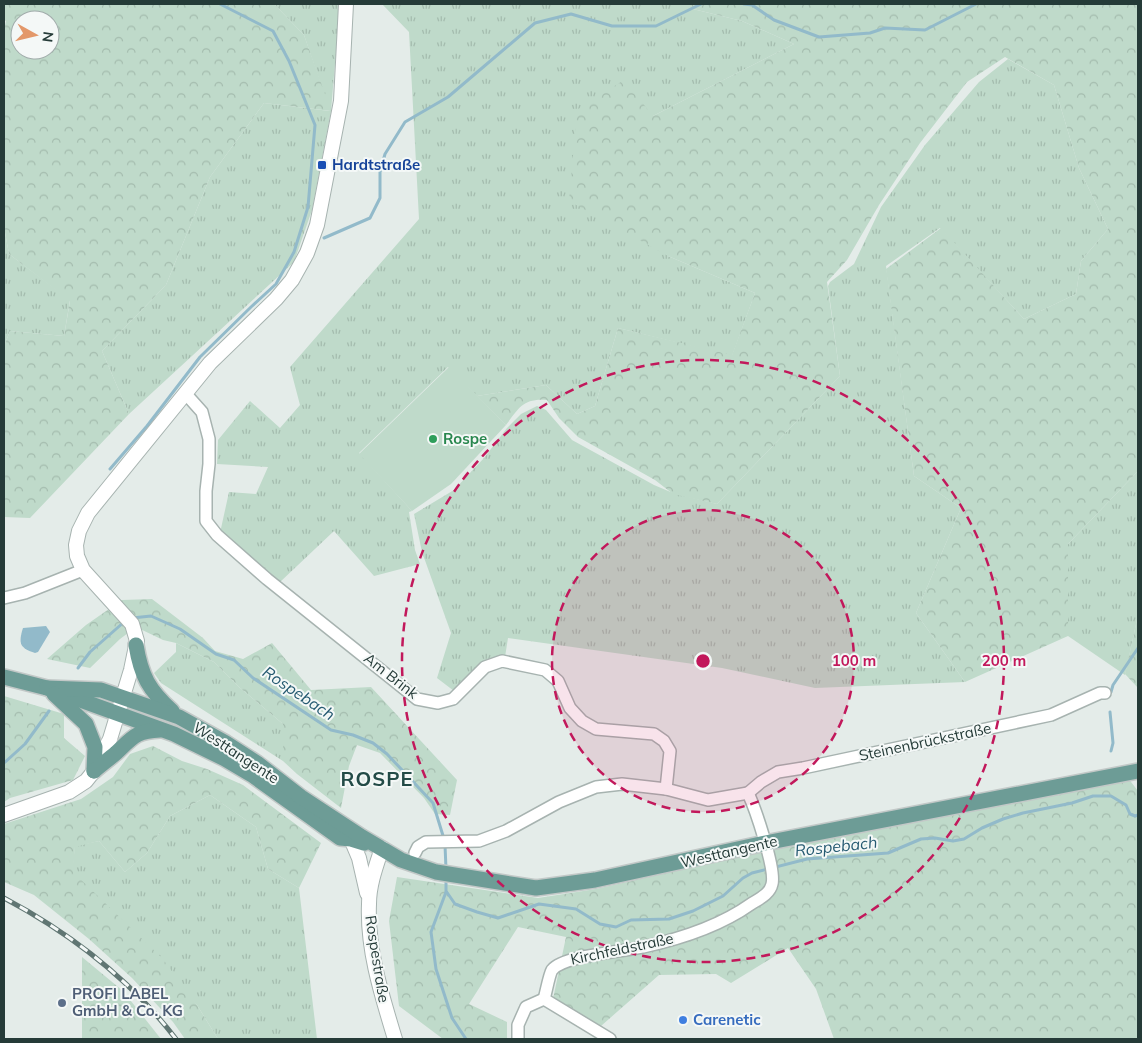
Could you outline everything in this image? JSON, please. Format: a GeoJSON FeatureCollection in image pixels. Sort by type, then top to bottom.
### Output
{"type":"FeatureCollection","features":[{"type":"Feature","properties":{"kind":"main road"},"geometry":{"type":"LineString","coordinates":[[136,645],[140,667],[148,685],[159,699],[179,717]]}},
{"type":"Feature","properties":{"kind":"main road","name":"Westtangente"},"geometry":{"type":"LineString","coordinates":[[4,677],[47,688],[164,730],[246,771],[340,838],[382,848]]}},
{"type":"Feature","properties":{"kind":"main road"},"geometry":{"type":"LineString","coordinates":[[47,688],[86,724],[95,747],[94,771]]}},
{"type":"Feature","properties":{"kind":"main road","name":"Westtangente"},"geometry":{"type":"LineString","coordinates":[[47,688],[101,690],[123,696],[179,717],[226,743],[257,763],[301,797],[401,860],[436,872],[536,888],[595,880],[765,843],[1138,771]]}},
{"type":"Feature","properties":{"kind":"main road"},"geometry":{"type":"LineString","coordinates":[[94,771],[131,737],[147,731],[164,730]]}},
{"type":"Feature","properties":{"kind":"street"},"geometry":{"type":"LineString","coordinates":[[4,816],[68,792],[86,781],[94,771],[110,739],[136,645],[136,632],[122,612],[83,570],[77,556],[78,531],[88,513],[210,363],[292,280],[307,253],[316,225],[341,101],[346,4]]}},
{"type":"Feature","properties":{"kind":"street","name":"Am Brink"},"geometry":{"type":"LineString","coordinates":[[185,393],[202,412],[209,439],[206,521],[217,535],[267,579],[417,699],[438,703],[452,699],[485,667],[502,662],[545,670],[558,681],[570,708],[582,721],[596,729],[654,734],[664,741],[670,751],[666,789]]}},
{"type":"Feature","properties":{"kind":"street"},"geometry":{"type":"LineString","coordinates":[[4,598],[24,593],[83,570]]}},
{"type":"Feature","properties":{"kind":"street","name":"Steinenbrückstraße"},"geometry":{"type":"LineString","coordinates":[[415,853],[418,846],[426,842],[479,841],[506,831],[559,802],[596,787],[622,784],[666,789],[708,800],[748,793],[761,782],[778,772],[1051,715],[1100,693],[1105,694]]}},
{"type":"Feature","properties":{"kind":"street"},"geometry":{"type":"LineString","coordinates":[[748,793],[757,813],[765,843]]}},
{"type":"Feature","properties":{"kind":"street"},"geometry":{"type":"LineString","coordinates":[[350,839],[359,858],[369,903]]}},
{"type":"Feature","properties":{"kind":"street","name":"Kirchfeldstraße"},"geometry":{"type":"LineString","coordinates":[[544,1000],[552,971],[566,961],[643,947],[692,933],[735,915],[769,892],[773,884],[765,843]]}},
{"type":"Feature","properties":{"kind":"street","name":"Rospestraße"},"geometry":{"type":"LineString","coordinates":[[382,848],[373,877],[369,903],[372,948],[383,1002],[395,1039]]}},
{"type":"Feature","properties":{"kind":"street"},"geometry":{"type":"LineString","coordinates":[[518,1039],[518,1024],[526,1007],[544,1000],[610,1039]]}},
{"type":"Feature","properties":{"kind":"green space"},"geometry":{"type":"Polygon","coordinates":[[[4,4],[274,4],[304,35],[331,111],[264,103],[210,177],[166,285],[102,351],[129,414],[30,518],[4,517],[4,346],[10,331],[64,336],[70,301],[9,254],[4,227],[4,30],[6,21],[4,20],[4,4]]]}},
{"type":"Feature","properties":{"kind":"green space"},"geometry":{"type":"Polygon","coordinates":[[[274,4],[340,4],[331,111],[312,210],[294,262],[129,414],[102,351],[166,285],[210,177],[264,103],[330,111],[304,35],[274,4]]]}},
{"type":"Feature","properties":{"kind":"green space"},"geometry":{"type":"Polygon","coordinates":[[[382,4],[693,4],[693,9],[742,21],[794,44],[653,116],[668,256],[755,293],[732,356],[618,328],[595,406],[577,414],[546,385],[477,396],[448,367],[359,453],[412,511],[409,512],[415,550],[420,564],[374,576],[334,531],[279,583],[220,533],[229,492],[256,494],[268,467],[217,464],[218,440],[250,401],[280,428],[300,405],[290,367],[419,219],[409,32],[382,4]]]}},
{"type":"Feature","properties":{"kind":"green space"},"geometry":{"type":"Polygon","coordinates":[[[693,4],[1138,4],[1138,471],[1068,544],[1068,636],[965,682],[916,613],[961,508],[914,476],[886,269],[941,228],[1024,319],[1076,294],[1081,261],[1108,229],[1079,168],[1054,85],[1005,57],[967,82],[920,143],[879,205],[847,260],[827,282],[840,376],[717,504],[673,494],[655,480],[578,437],[559,418],[547,400],[532,401],[522,405],[506,425],[477,396],[546,385],[577,414],[595,406],[618,328],[732,355],[755,293],[668,256],[569,201],[577,110],[624,80],[653,116],[794,44],[742,21],[693,9],[693,4]]]}},
{"type":"Feature","properties":{"kind":"green space"},"geometry":{"type":"Polygon","coordinates":[[[1008,59],[1054,85],[1079,168],[1108,229],[1081,261],[1076,294],[1024,319],[940,228],[886,266],[914,476],[961,508],[916,613],[965,682],[815,688],[722,668],[508,638],[505,657],[481,663],[454,691],[437,678],[451,633],[422,552],[414,514],[454,490],[484,458],[507,428],[521,414],[537,406],[546,410],[572,440],[654,485],[673,493],[717,504],[840,376],[828,286],[830,282],[854,264],[881,207],[925,145],[979,82],[1008,59]]]}},
{"type":"Feature","properties":{"kind":"green space"},"geometry":{"type":"Polygon","coordinates":[[[4,227],[9,254],[70,300],[64,336],[10,331],[4,346],[4,227]]]}},
{"type":"Feature","properties":{"kind":"green space","name":"Rospe"},"geometry":{"type":"Polygon","coordinates":[[[449,367],[506,425],[451,484],[412,511],[359,454],[449,367]]]}},
{"type":"Feature","properties":{"kind":"green space"},"geometry":{"type":"Polygon","coordinates":[[[1138,471],[1138,615],[1125,675],[1068,636],[1068,544],[1138,471]]]}},
{"type":"Feature","properties":{"kind":"green space"},"geometry":{"type":"Polygon","coordinates":[[[152,599],[203,638],[215,651],[243,659],[272,643],[311,690],[371,687],[457,780],[450,815],[435,814],[424,798],[380,753],[357,745],[349,766],[341,808],[283,761],[283,724],[239,687],[214,662],[176,643],[163,640],[136,627],[120,639],[90,668],[47,659],[86,625],[122,600],[152,599]]]}},
{"type":"Feature","properties":{"kind":"green space"},"geometry":{"type":"Polygon","coordinates":[[[1138,615],[1138,688],[1125,674],[1138,615]]]}},
{"type":"Feature","properties":{"kind":"green space"},"geometry":{"type":"Polygon","coordinates":[[[176,643],[214,662],[239,687],[283,724],[283,761],[161,683],[154,673],[176,652],[176,643]]]}},
{"type":"Feature","properties":{"kind":"green space"},"geometry":{"type":"Polygon","coordinates":[[[4,696],[64,714],[64,738],[85,756],[73,780],[10,798],[4,802],[4,696]]]}},
{"type":"Feature","properties":{"kind":"green space"},"geometry":{"type":"Polygon","coordinates":[[[153,746],[182,761],[207,769],[243,785],[321,843],[299,888],[268,869],[256,827],[210,795],[170,816],[147,853],[125,872],[99,841],[75,847],[73,872],[162,958],[197,1005],[218,1039],[185,1039],[173,1022],[132,978],[89,939],[34,895],[4,882],[4,824],[81,799],[113,777],[130,754],[153,746]]]}},
{"type":"Feature","properties":{"kind":"green space"},"geometry":{"type":"Polygon","coordinates":[[[1128,778],[1138,791],[1138,1039],[834,1039],[816,989],[788,948],[731,983],[716,974],[659,975],[601,1026],[553,999],[566,937],[518,927],[469,1004],[507,1022],[507,1039],[443,1039],[399,1006],[389,921],[397,877],[538,898],[596,889],[765,848],[1128,778]]]}},
{"type":"Feature","properties":{"kind":"green space"},"geometry":{"type":"Polygon","coordinates":[[[210,795],[256,827],[268,869],[299,888],[317,1039],[218,1039],[197,1005],[109,909],[72,872],[75,846],[99,841],[125,872],[147,853],[170,816],[210,795]]]}},
{"type":"Feature","properties":{"kind":"green space"},"geometry":{"type":"Polygon","coordinates":[[[82,957],[123,991],[161,1039],[82,1039],[82,957]]]}},
{"type":"Feature","properties":{"kind":"water"},"geometry":{"type":"Polygon","coordinates":[[[46,626],[50,632],[38,652],[35,653],[23,647],[21,638],[23,628],[46,626]]]}},
{"type":"Feature","properties":{"kind":"waterway"},"geometry":{"type":"LineString","coordinates":[[110,469],[147,426],[200,357],[276,284],[294,252],[308,207],[315,125],[289,61],[273,31],[220,4]]}},
{"type":"Feature","properties":{"kind":"waterway"},"geometry":{"type":"LineString","coordinates":[[324,238],[370,218],[380,198],[380,172],[385,154],[405,122],[448,97],[535,23],[571,14],[612,26],[656,26],[701,4]]}},
{"type":"Feature","properties":{"kind":"waterway"},"geometry":{"type":"LineString","coordinates":[[744,4],[752,5],[774,20],[819,37],[870,33],[885,28],[925,30],[976,4]]}},
{"type":"Feature","properties":{"kind":"waterway","name":"Rospebach"},"geometry":{"type":"LineString","coordinates":[[132,618],[151,616],[180,629],[216,654],[234,660],[253,678],[331,730],[353,735],[373,743],[387,754],[433,803],[444,839]]}},
{"type":"Feature","properties":{"kind":"waterway","name":"Rospebach"},"geometry":{"type":"LineString","coordinates":[[78,668],[90,652],[124,622]]}},
{"type":"Feature","properties":{"kind":"waterway"},"geometry":{"type":"LineString","coordinates":[[1111,692],[1113,685],[1138,648]]}},
{"type":"Feature","properties":{"kind":"waterway","name":"Rospebach"},"geometry":{"type":"LineString","coordinates":[[4,763],[25,744],[49,711]]}},
{"type":"Feature","properties":{"kind":"waterway"},"geometry":{"type":"LineString","coordinates":[[1110,712],[1113,743],[1111,751]]}},
{"type":"Feature","properties":{"kind":"waterway","name":"Rospebach"},"geometry":{"type":"LineString","coordinates":[[446,878],[446,891],[455,904],[477,912],[498,918],[539,904],[576,909],[600,924],[616,927],[631,920],[669,919],[693,911],[723,896],[743,878],[752,873],[807,859],[888,853],[921,839],[935,838],[953,841],[964,839],[982,828],[1003,819],[1072,803],[1093,796],[1111,796],[1126,805],[1130,814],[1138,815]]}},
{"type":"Feature","properties":{"kind":"waterway","name":"Rospebach"},"geometry":{"type":"LineString","coordinates":[[445,845],[446,869]]}},
{"type":"Feature","properties":{"kind":"waterway"},"geometry":{"type":"LineString","coordinates":[[446,892],[431,932],[436,969],[452,1018],[466,1039]]}},
{"type":"Feature","properties":{"kind":"railway"},"geometry":{"type":"LineString","coordinates":[[4,898],[52,926],[98,959],[139,997],[176,1039]]}},
{"type":"Feature","properties":{"kind":"place","name":"Hardtstraße"},"geometry":{"type":"Point","coordinates":[322,165]}},
{"type":"Feature","properties":{"kind":"place","name":"Rospe"},"geometry":{"type":"Point","coordinates":[433,439]}},
{"type":"Feature","properties":{"kind":"place","name":"PROFI LABEL GmbH & Co. KG"},"geometry":{"type":"Point","coordinates":[62,1003]}},
{"type":"Feature","properties":{"kind":"place","name":"Carenetic"},"geometry":{"type":"Point","coordinates":[683,1020]}},
{"type":"Feature","properties":{"kind":"district","name":"ROSPE"},"geometry":{"type":"Point","coordinates":[377,779]}}]}
